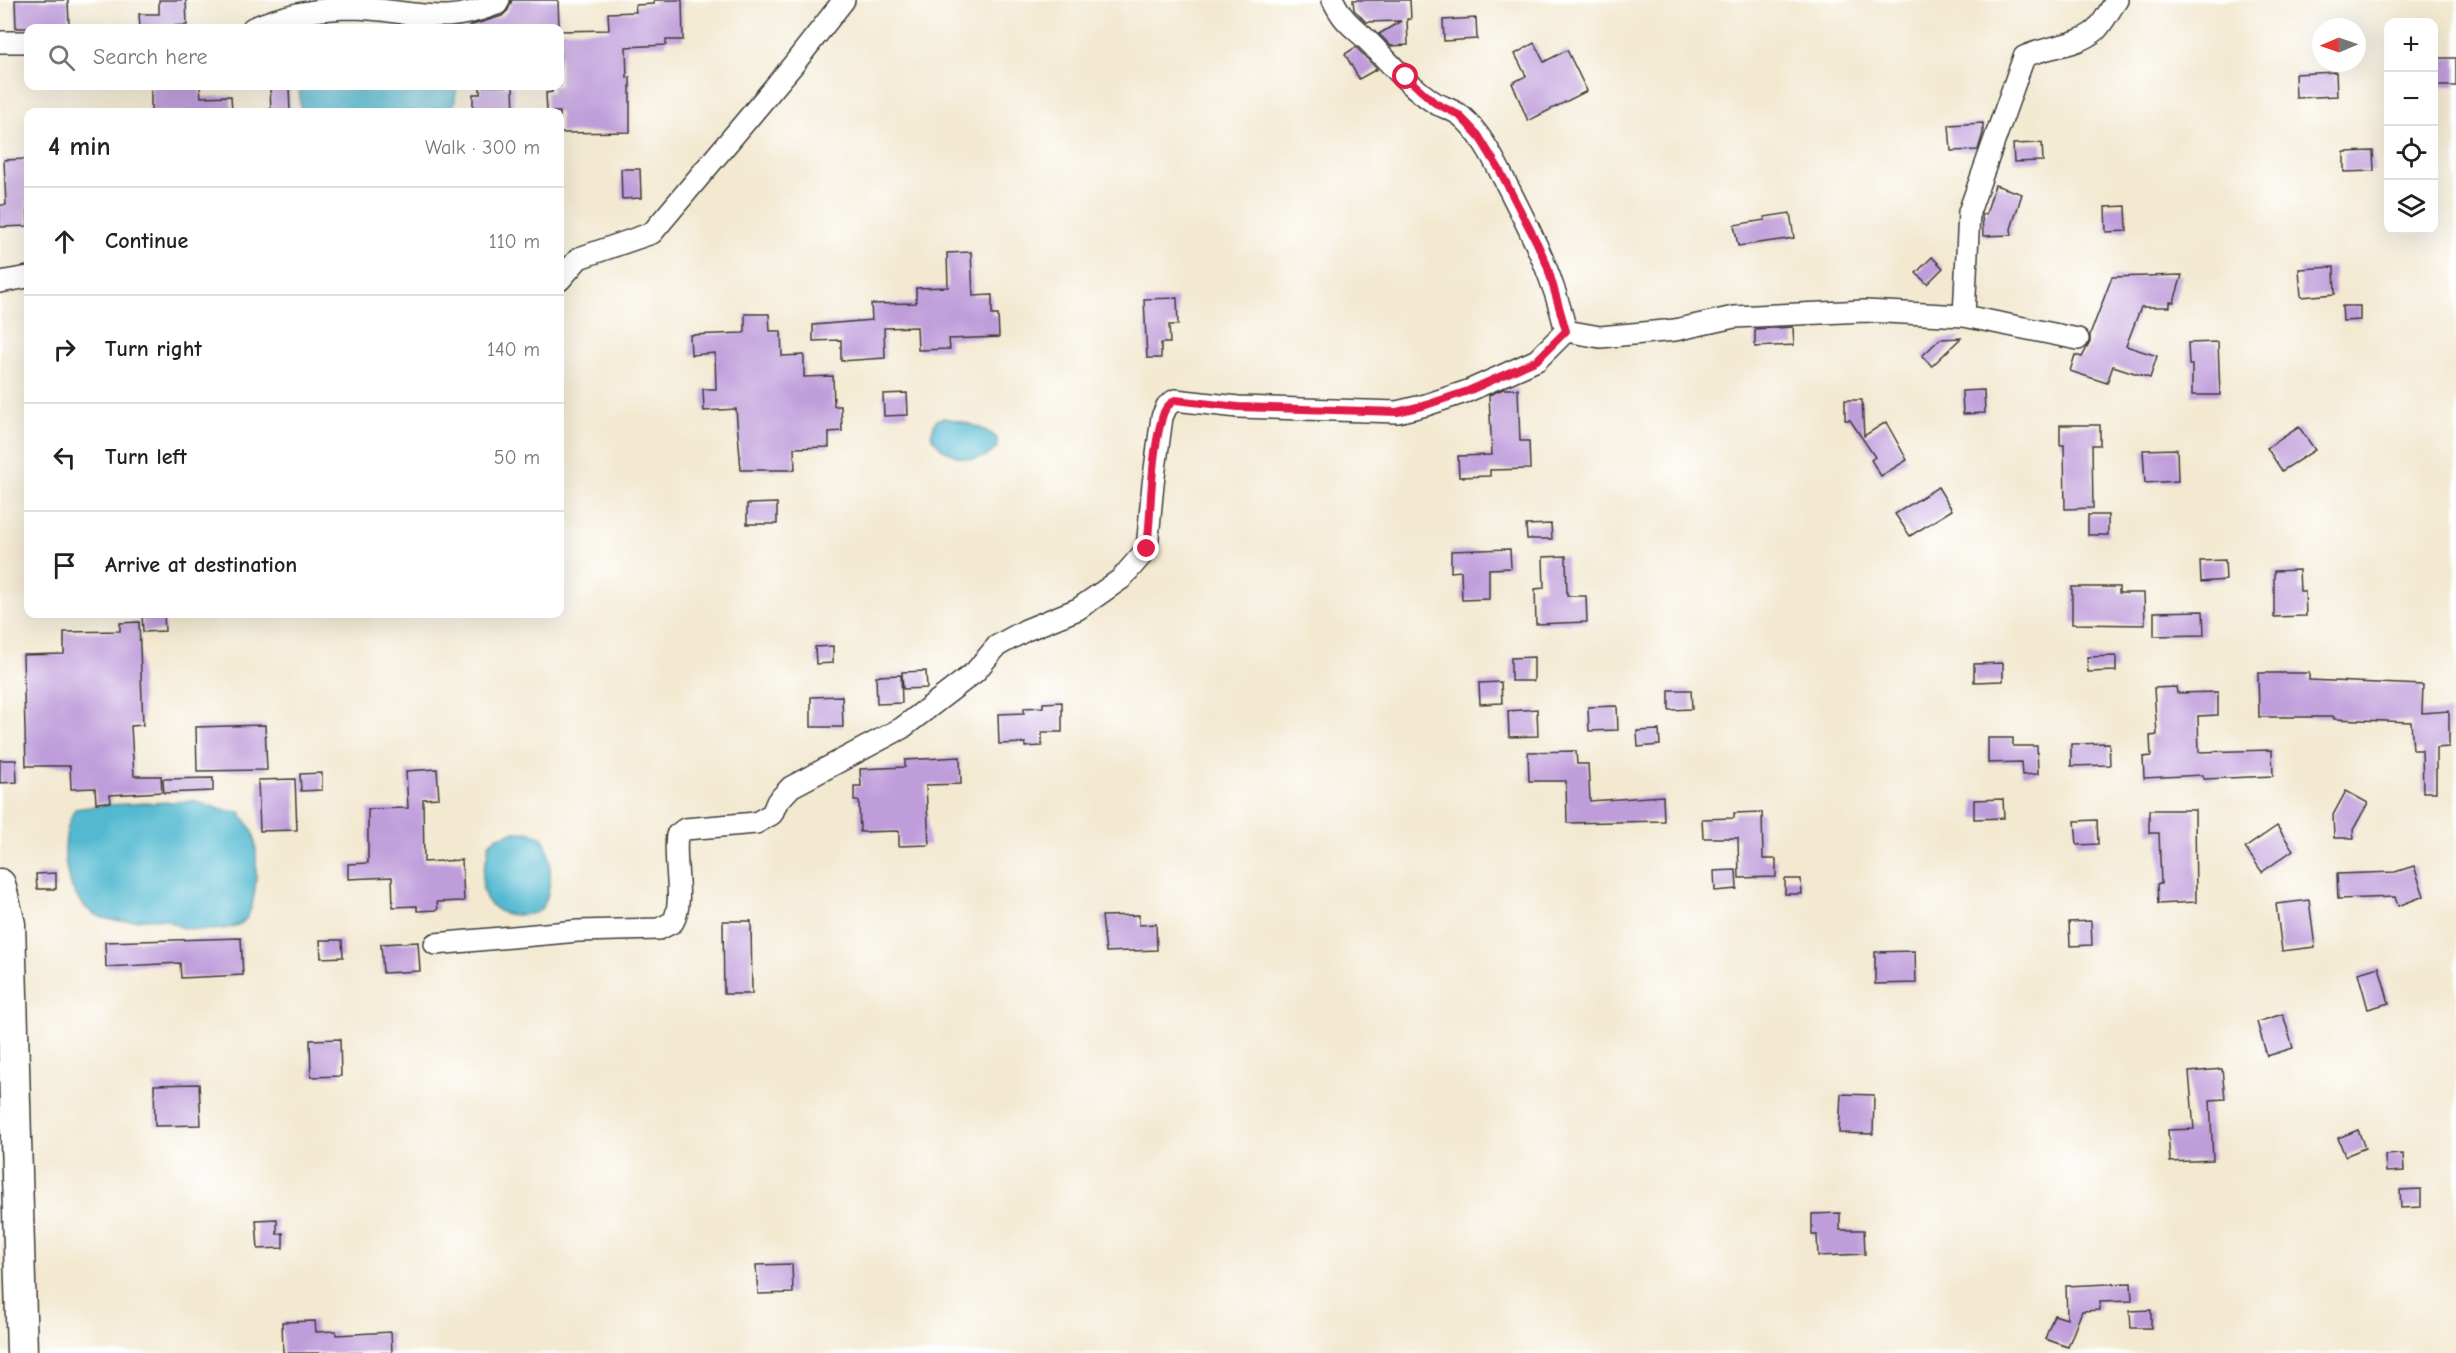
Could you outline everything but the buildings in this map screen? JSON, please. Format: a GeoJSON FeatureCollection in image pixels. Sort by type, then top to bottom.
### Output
{"type":"FeatureCollection","features":[{"type":"Feature","properties":{"kind":"street"},"geometry":{"type":"LineString","coordinates":[[264,24],[282,17],[324,9],[358,8],[449,16],[473,12],[497,4],[499,0]]}},
{"type":"Feature","properties":{"kind":"street"},"geometry":{"type":"LineString","coordinates":[[564,275],[579,258],[652,233],[793,65],[844,0]]}},
{"type":"Feature","properties":{"kind":"street"},"geometry":{"type":"LineString","coordinates":[[1333,0],[1340,15],[1354,31],[1373,45],[1389,64],[1435,103],[1459,115],[1478,135],[1499,169],[1547,265],[1566,331]]}},
{"type":"Feature","properties":{"kind":"street"},"geometry":{"type":"LineString","coordinates":[[1964,316],[1970,212],[2024,57],[2039,49],[2069,43],[2095,31],[2117,0]]}},
{"type":"Feature","properties":{"kind":"street"},"geometry":{"type":"LineString","coordinates":[[0,42],[24,42]]}},
{"type":"Feature","properties":{"kind":"street"},"geometry":{"type":"LineString","coordinates":[[0,282],[24,278]]}},
{"type":"Feature","properties":{"kind":"street"},"geometry":{"type":"LineString","coordinates":[[1566,331],[1600,337],[1675,330],[1734,317],[1865,311],[1964,316],[2078,339]]}},
{"type":"Feature","properties":{"kind":"street"},"geometry":{"type":"LineString","coordinates":[[435,944],[578,931],[659,929],[673,922],[678,909],[675,846],[677,835],[685,829],[756,823],[772,814],[777,802],[791,787],[902,728],[975,672],[997,646],[1026,630],[1078,609],[1121,579],[1147,549],[1152,484],[1162,417],[1167,406],[1175,400],[1238,407],[1397,412],[1468,391],[1537,360],[1566,331]]}},
{"type":"Feature","properties":{"kind":"street"},"geometry":{"type":"LineString","coordinates":[[0,884],[10,924],[8,1151],[22,1353]]}},
{"type":"Feature","properties":{"kind":"water"},"geometry":{"type":"Polygon","coordinates":[[[299,90],[456,90],[454,108],[301,108],[299,90]]]}},
{"type":"Feature","properties":{"kind":"water"},"geometry":{"type":"Polygon","coordinates":[[[944,418],[965,422],[985,430],[997,438],[997,447],[990,454],[981,458],[962,458],[953,455],[944,450],[931,435],[936,420],[944,418]]]}},
{"type":"Feature","properties":{"kind":"water"},"geometry":{"type":"Polygon","coordinates":[[[194,801],[223,810],[240,812],[253,832],[256,856],[255,884],[250,911],[245,920],[231,927],[204,930],[184,928],[163,919],[112,920],[90,911],[80,901],[72,887],[65,855],[69,823],[75,809],[105,805],[194,801]]]}},
{"type":"Feature","properties":{"kind":"water"},"geometry":{"type":"Polygon","coordinates":[[[514,832],[538,835],[545,843],[548,852],[550,874],[547,896],[539,911],[531,914],[506,914],[491,905],[484,893],[483,873],[489,844],[497,837],[514,832]]]}},
{"type":"Feature","properties":{"kind":"route"},"geometry":{"type":"LineString","coordinates":[[1147,549],[1152,484],[1162,417],[1167,406],[1175,400],[1238,407],[1397,412],[1468,391],[1537,360],[1566,331],[1547,265],[1499,169],[1478,135],[1459,115],[1435,103],[1406,77]]}}]}
